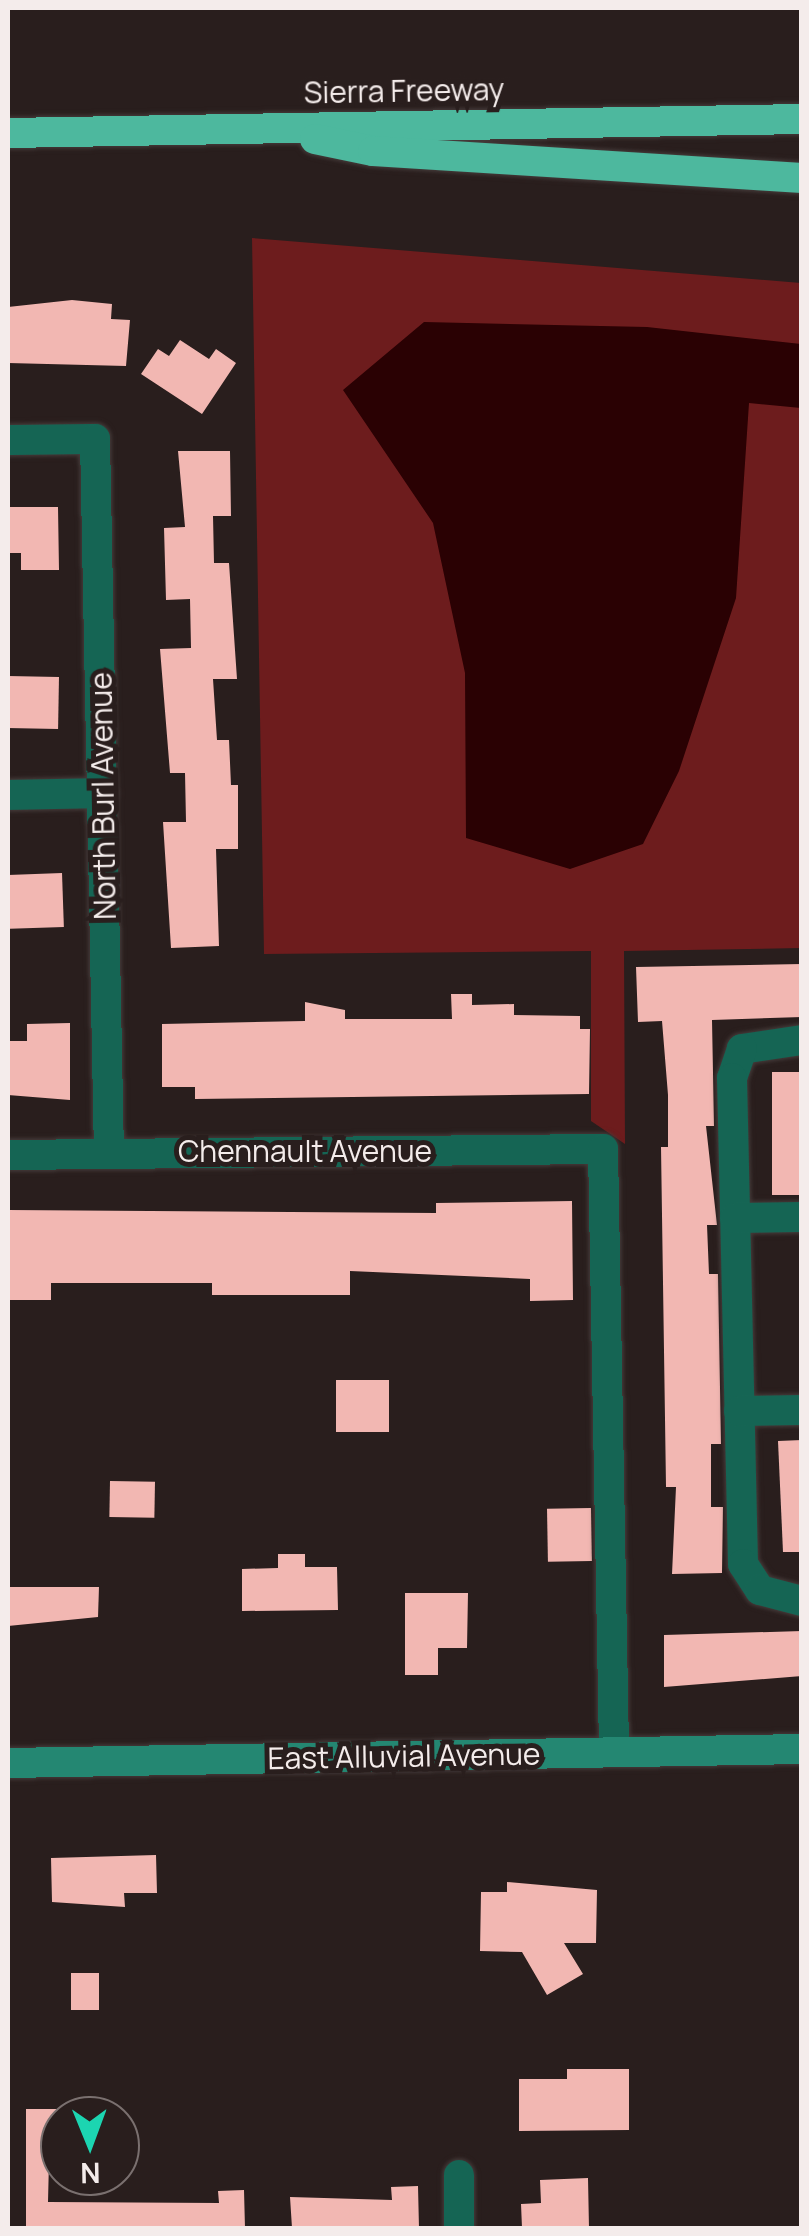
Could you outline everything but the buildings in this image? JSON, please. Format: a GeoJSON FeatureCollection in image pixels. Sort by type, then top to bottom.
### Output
{"type":"FeatureCollection","features":[{"type":"Feature","properties":{"kind":"highway","name":"Sierra Freeway"},"geometry":{"type":"LineString","coordinates":[[8,133],[802,119]]}},
{"type":"Feature","properties":{"kind":"highway"},"geometry":{"type":"LineString","coordinates":[[264,128],[373,151],[802,178]]}},
{"type":"Feature","properties":{"kind":"street","name":"North Burl Avenue"},"geometry":{"type":"LineString","coordinates":[[8,440],[95,439],[110,1153]]}},
{"type":"Feature","properties":{"kind":"street"},"geometry":{"type":"LineString","coordinates":[[8,795],[103,793]]}},
{"type":"Feature","properties":{"kind":"street"},"geometry":{"type":"LineString","coordinates":[[802,1040],[742,1049],[732,1078],[742,1564],[760,1590],[802,1601]]}},
{"type":"Feature","properties":{"kind":"street","name":"Chennault Avenue"},"geometry":{"type":"LineString","coordinates":[[8,1155],[603,1149],[614,1752]]}},
{"type":"Feature","properties":{"kind":"street"},"geometry":{"type":"LineString","coordinates":[[735,1218],[802,1217]]}},
{"type":"Feature","properties":{"kind":"street"},"geometry":{"type":"LineString","coordinates":[[739,1411],[802,1410]]}},
{"type":"Feature","properties":{"kind":"street","name":"East Alluvial Avenue"},"geometry":{"type":"LineString","coordinates":[[8,1762],[802,1749]]}},
{"type":"Feature","properties":{"kind":"street"},"geometry":{"type":"LineString","coordinates":[[459,2174],[459,2228]]}},
{"type":"Feature","properties":{"kind":"shaded area"},"geometry":{"type":"Polygon","coordinates":[[[252,238],[801,283],[801,948],[624,951],[625,1144],[591,1121],[591,951],[264,954],[252,238]]]}},
{"type":"Feature","properties":{"kind":"shaded area"},"geometry":{"type":"Polygon","coordinates":[[[424,322],[647,327],[801,344],[801,408],[749,403],[736,598],[679,771],[643,844],[570,869],[466,838],[465,673],[433,523],[343,390],[424,322]]]}}]}
